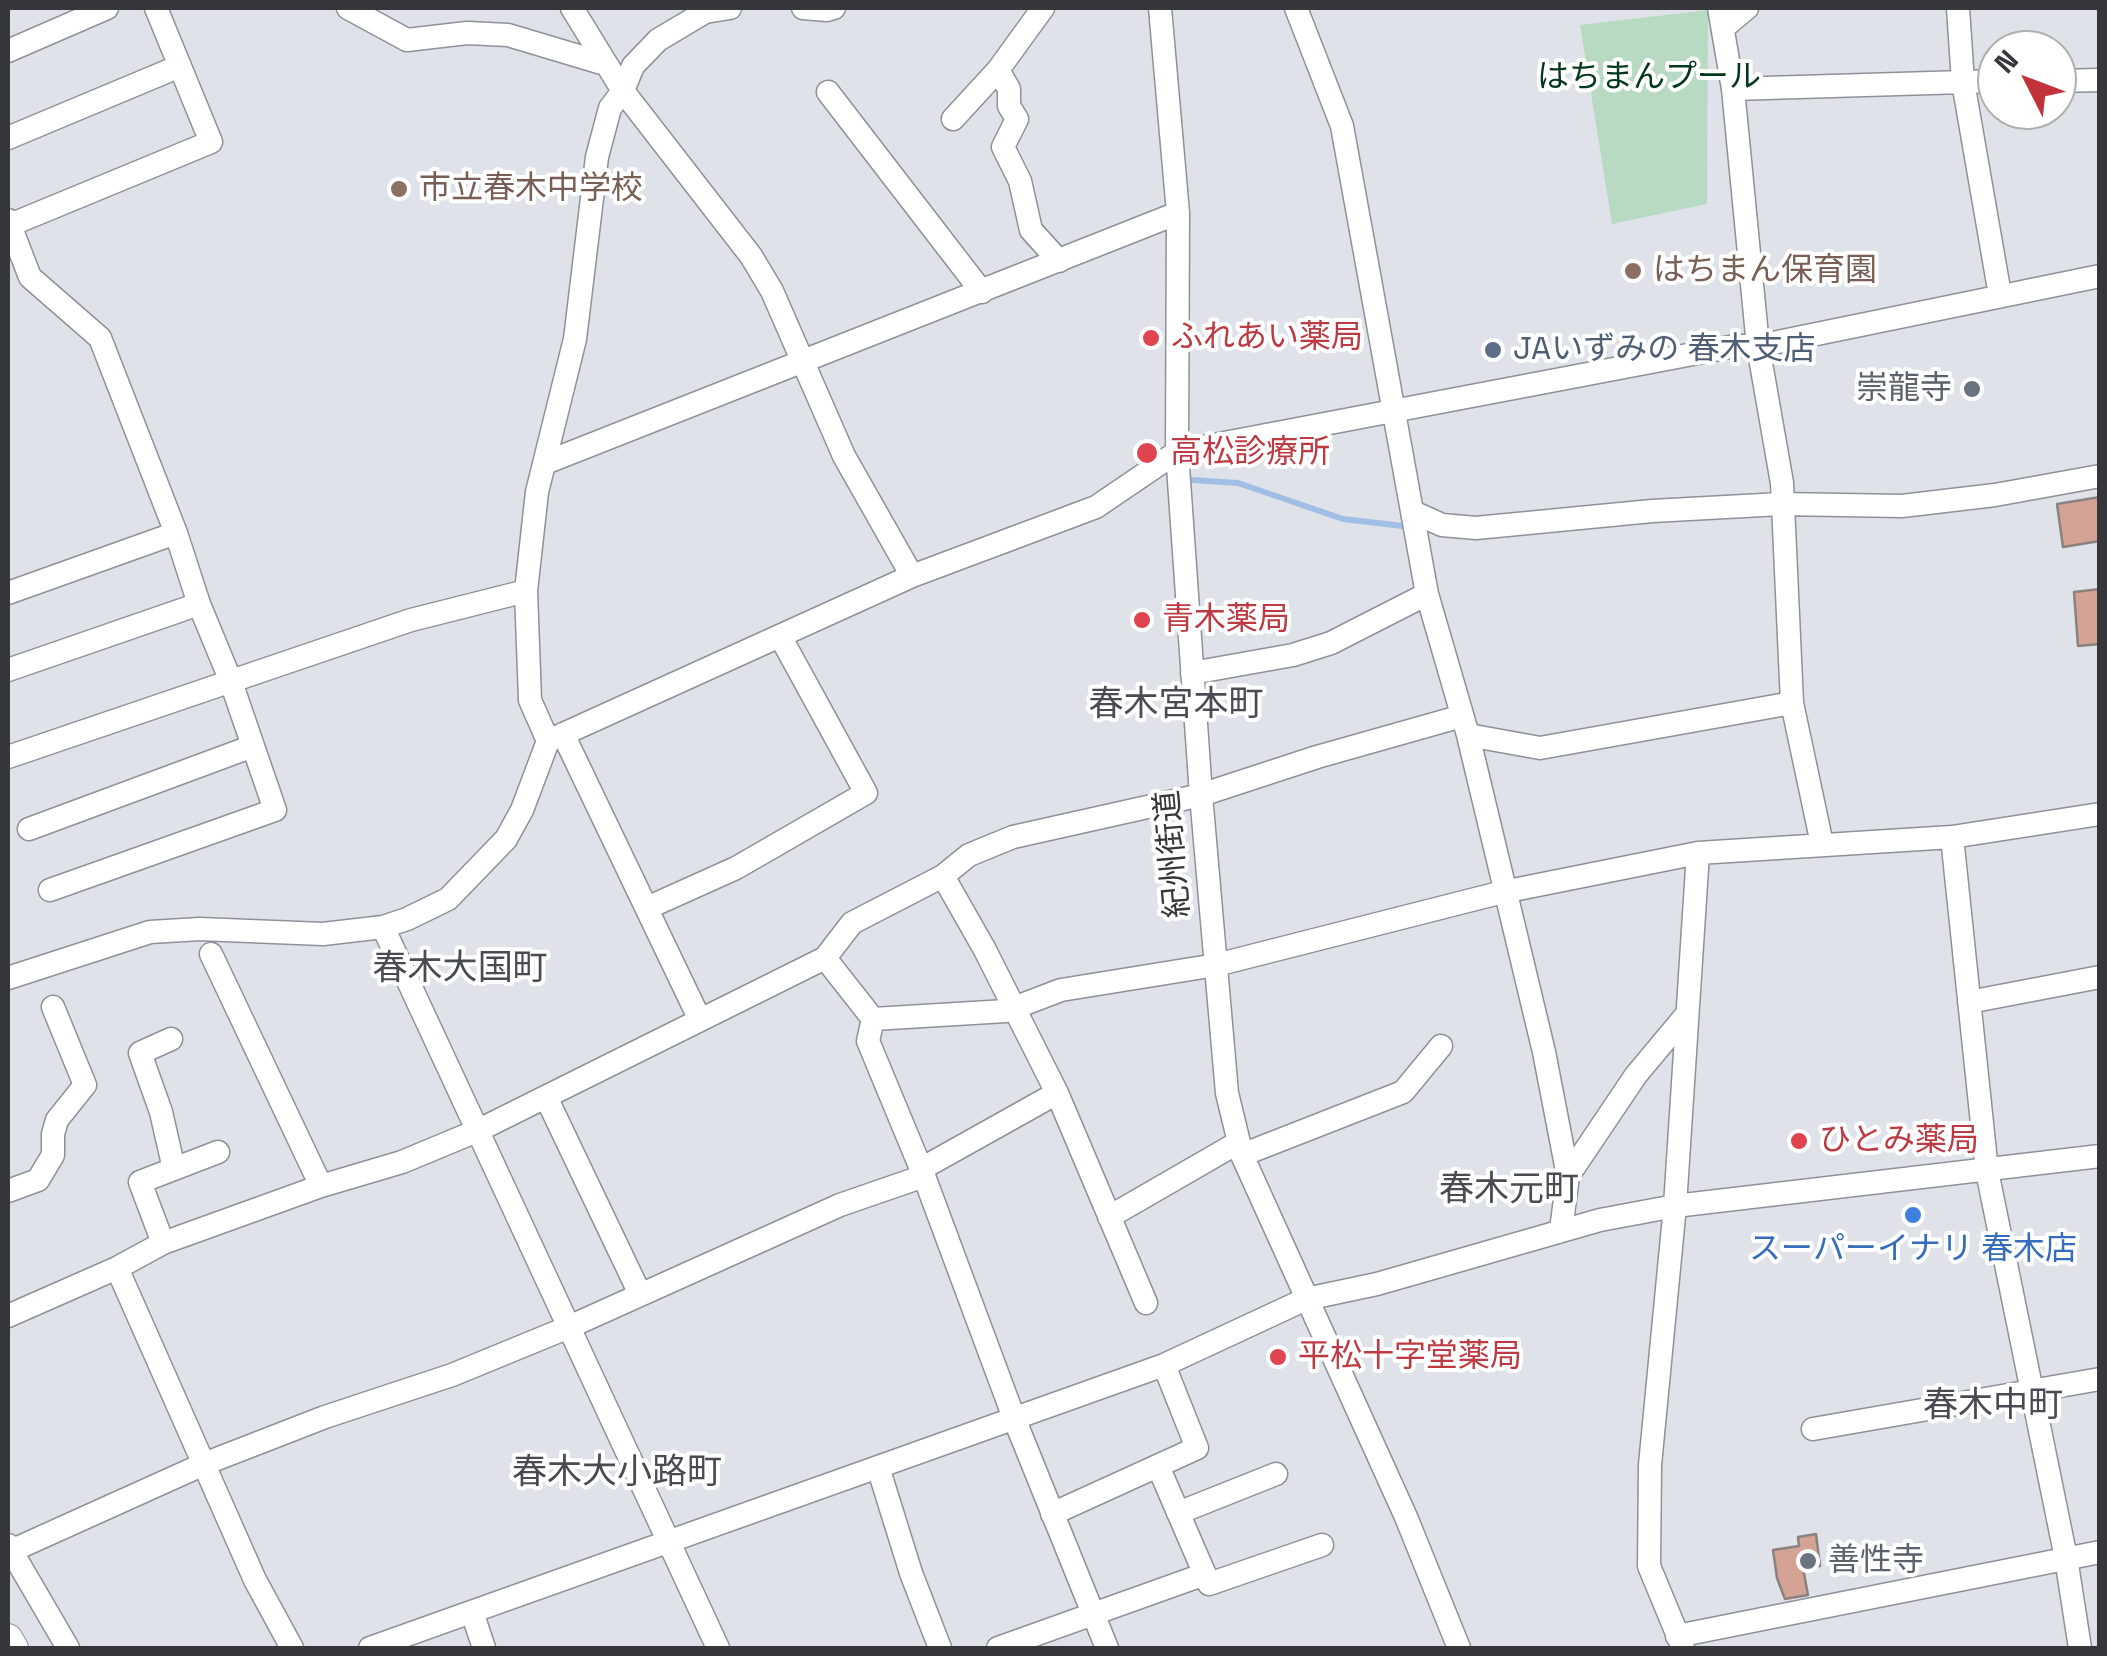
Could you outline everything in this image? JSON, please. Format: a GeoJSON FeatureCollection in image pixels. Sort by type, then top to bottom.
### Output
{"type":"FeatureCollection","features":[{"type":"Feature","properties":{"kind":"main road"},"geometry":{"type":"LineString","coordinates":[[8,1638],[14,1648]]}},
{"type":"Feature","properties":{"kind":"street"},"geometry":{"type":"LineString","coordinates":[[8,51],[108,8]]}},
{"type":"Feature","properties":{"kind":"street"},"geometry":{"type":"LineString","coordinates":[[50,890],[275,810],[176,533],[100,338],[30,277],[8,222],[210,142],[156,8]]}},
{"type":"Feature","properties":{"kind":"street"},"geometry":{"type":"LineString","coordinates":[[348,8],[407,40],[467,32],[508,35],[605,64]]}},
{"type":"Feature","properties":{"kind":"street"},"geometry":{"type":"LineString","coordinates":[[572,8],[623,90],[751,256],[772,291],[844,456],[912,576]]}},
{"type":"Feature","properties":{"kind":"street"},"geometry":{"type":"LineString","coordinates":[[700,1020],[647,908],[556,737],[530,700],[526,591],[537,492],[575,339],[597,157],[610,108],[633,66],[658,40],[705,12],[730,8]]}},
{"type":"Feature","properties":{"kind":"street"},"geometry":{"type":"LineString","coordinates":[[803,8],[834,8]]}},
{"type":"Feature","properties":{"kind":"street"},"geometry":{"type":"LineString","coordinates":[[954,119],[998,70],[1042,8]]}},
{"type":"Feature","properties":{"kind":"street","name":"紀州街道"},"geometry":{"type":"LineString","coordinates":[[1160,8],[1178,213],[1178,452],[1201,795],[1227,1093],[1240,1149],[1406,1518],[1460,1648]]}},
{"type":"Feature","properties":{"kind":"street"},"geometry":{"type":"LineString","coordinates":[[1296,8],[1342,126],[1427,594],[1465,726],[1544,1052],[1568,1176],[1561,1230]]}},
{"type":"Feature","properties":{"kind":"street"},"geometry":{"type":"LineString","coordinates":[[1748,8],[1721,18],[1733,90],[1758,346],[1782,483],[1792,703],[1822,844]]}},
{"type":"Feature","properties":{"kind":"street"},"geometry":{"type":"LineString","coordinates":[[1958,8],[1962,82],[2000,295]]}},
{"type":"Feature","properties":{"kind":"street"},"geometry":{"type":"LineString","coordinates":[[8,138],[180,66]]}},
{"type":"Feature","properties":{"kind":"street"},"geometry":{"type":"LineString","coordinates":[[998,70],[1009,89],[1008,106],[1017,119],[1002,146],[1020,181],[1031,230],[1060,260]]}},
{"type":"Feature","properties":{"kind":"street"},"geometry":{"type":"LineString","coordinates":[[1733,90],[1977,82]]}},
{"type":"Feature","properties":{"kind":"street"},"geometry":{"type":"LineString","coordinates":[[828,92],[982,292]]}},
{"type":"Feature","properties":{"kind":"street"},"geometry":{"type":"LineString","coordinates":[[545,463],[1178,213]]}},
{"type":"Feature","properties":{"kind":"street"},"geometry":{"type":"LineString","coordinates":[[8,978],[150,932],[200,929],[323,934],[384,927],[448,900],[506,839],[556,737],[912,576],[1096,508],[1178,452],[1395,413],[1570,375],[1735,346],[1758,346],[2100,276]]}},
{"type":"Feature","properties":{"kind":"street"},"geometry":{"type":"LineString","coordinates":[[8,286],[30,277]]}},
{"type":"Feature","properties":{"kind":"street"},"geometry":{"type":"LineString","coordinates":[[1412,512],[1442,525],[1476,528],[1652,511],[1781,504],[1902,506],[1995,495],[2100,476]]}},
{"type":"Feature","properties":{"kind":"street"},"geometry":{"type":"LineString","coordinates":[[8,593],[176,533]]}},
{"type":"Feature","properties":{"kind":"street"},"geometry":{"type":"LineString","coordinates":[[8,757],[411,620],[526,591]]}},
{"type":"Feature","properties":{"kind":"street"},"geometry":{"type":"LineString","coordinates":[[1192,673],[1293,656],[1331,643],[1427,594]]}},
{"type":"Feature","properties":{"kind":"street"},"geometry":{"type":"LineString","coordinates":[[8,670],[199,604]]}},
{"type":"Feature","properties":{"kind":"street"},"geometry":{"type":"LineString","coordinates":[[647,908],[736,868],[866,793],[780,636]]}},
{"type":"Feature","properties":{"kind":"street"},"geometry":{"type":"LineString","coordinates":[[8,1316],[117,1268],[163,1243],[321,1186],[402,1162],[479,1130],[825,958],[852,923],[943,876],[969,855],[1013,838],[1201,795],[1317,757],[1465,726],[1540,748],[1792,703]]}},
{"type":"Feature","properties":{"kind":"street"},"geometry":{"type":"LineString","coordinates":[[29,829],[254,746]]}},
{"type":"Feature","properties":{"kind":"street"},"geometry":{"type":"LineString","coordinates":[[873,1019],[1014,1009],[1061,990],[1216,965],[1504,892],[1698,853],[1952,837],[2100,814]]}},
{"type":"Feature","properties":{"kind":"street"},"geometry":{"type":"LineString","coordinates":[[1952,837],[1987,1171],[2066,1558],[2080,1648]]}},
{"type":"Feature","properties":{"kind":"street"},"geometry":{"type":"LineString","coordinates":[[1698,853],[1674,1206],[1650,1465],[1649,1566],[1680,1642],[2100,1552]]}},
{"type":"Feature","properties":{"kind":"street"},"geometry":{"type":"LineString","coordinates":[[943,876],[1057,1093],[1146,1303]]}},
{"type":"Feature","properties":{"kind":"street"},"geometry":{"type":"LineString","coordinates":[[384,927],[718,1648]]}},
{"type":"Feature","properties":{"kind":"street"},"geometry":{"type":"LineString","coordinates":[[211,954],[321,1186]]}},
{"type":"Feature","properties":{"kind":"street"},"geometry":{"type":"LineString","coordinates":[[825,958],[873,1019]]}},
{"type":"Feature","properties":{"kind":"street"},"geometry":{"type":"LineString","coordinates":[[1969,1002],[2100,977]]}},
{"type":"Feature","properties":{"kind":"street"},"geometry":{"type":"LineString","coordinates":[[8,1191],[38,1180],[53,1155],[52,1134],[57,1120],[84,1085],[53,1006]]}},
{"type":"Feature","properties":{"kind":"street"},"geometry":{"type":"LineString","coordinates":[[1568,1176],[1636,1075],[1687,1014]]}},
{"type":"Feature","properties":{"kind":"street"},"geometry":{"type":"LineString","coordinates":[[873,1019],[868,1041],[1107,1648]]}},
{"type":"Feature","properties":{"kind":"street"},"geometry":{"type":"LineString","coordinates":[[171,1039],[140,1052],[161,1112],[174,1170]]}},
{"type":"Feature","properties":{"kind":"street"},"geometry":{"type":"LineString","coordinates":[[1110,1217],[1240,1149],[1403,1092],[1441,1046]]}},
{"type":"Feature","properties":{"kind":"street"},"geometry":{"type":"LineString","coordinates":[[68,1648],[9,1548],[204,1464],[325,1417],[452,1375],[569,1327],[840,1204],[923,1173],[1057,1093]]}},
{"type":"Feature","properties":{"kind":"street"},"geometry":{"type":"LineString","coordinates":[[546,1096],[640,1294]]}},
{"type":"Feature","properties":{"kind":"street"},"geometry":{"type":"LineString","coordinates":[[163,1243],[140,1182],[218,1152]]}},
{"type":"Feature","properties":{"kind":"street"},"geometry":{"type":"LineString","coordinates":[[370,1648],[412,1641],[472,1612],[1164,1366],[1306,1299],[1377,1284],[1561,1230],[1674,1206],[2100,1156]]}},
{"type":"Feature","properties":{"kind":"street"},"geometry":{"type":"LineString","coordinates":[[117,1268],[255,1580],[292,1648]]}},
{"type":"Feature","properties":{"kind":"street"},"geometry":{"type":"LineString","coordinates":[[1052,1514],[1198,1448],[1164,1366]]}},
{"type":"Feature","properties":{"kind":"street"},"geometry":{"type":"LineString","coordinates":[[1813,1430],[2100,1379]]}},
{"type":"Feature","properties":{"kind":"street"},"geometry":{"type":"LineString","coordinates":[[1158,1466],[1209,1584],[1322,1545]]}},
{"type":"Feature","properties":{"kind":"street"},"geometry":{"type":"LineString","coordinates":[[878,1468],[940,1648]]}},
{"type":"Feature","properties":{"kind":"street"},"geometry":{"type":"LineString","coordinates":[[1178,1513],[1276,1474]]}},
{"type":"Feature","properties":{"kind":"street"},"geometry":{"type":"LineString","coordinates":[[998,1648],[1205,1574]]}},
{"type":"Feature","properties":{"kind":"street"},"geometry":{"type":"LineString","coordinates":[[472,1612],[484,1648]]}},
{"type":"Feature","properties":{"kind":"green space","name":"はちまんプール"},"geometry":{"type":"Polygon","coordinates":[[[1708,10],[1707,204],[1612,224],[1580,25],[1708,10]]]}},
{"type":"Feature","properties":{"kind":"building"},"geometry":{"type":"Polygon","coordinates":[[[2100,497],[2100,541],[2063,547],[2057,504],[2100,497]]]}},
{"type":"Feature","properties":{"kind":"building"},"geometry":{"type":"Polygon","coordinates":[[[2100,589],[2100,644],[2078,646],[2074,592],[2100,589]]]}},
{"type":"Feature","properties":{"kind":"building"},"geometry":{"type":"Polygon","coordinates":[[[1816,1534],[1820,1566],[1803,1568],[1808,1595],[1785,1599],[1773,1550],[1799,1546],[1798,1537],[1816,1534]]]}},
{"type":"Feature","properties":{"kind":"waterway"},"geometry":{"type":"LineString","coordinates":[[1192,480],[1238,483],[1343,519],[1403,526]]}},
{"type":"Feature","properties":{"kind":"place","name":"市立春木中学校"},"geometry":{"type":"Point","coordinates":[399,189]}},
{"type":"Feature","properties":{"kind":"place","name":"はちまん保育園"},"geometry":{"type":"Point","coordinates":[1633,271]}},
{"type":"Feature","properties":{"kind":"place","name":"ふれあい薬局"},"geometry":{"type":"Point","coordinates":[1151,338]}},
{"type":"Feature","properties":{"kind":"place","name":"JAいずみの 春木支店"},"geometry":{"type":"Point","coordinates":[1493,350]}},
{"type":"Feature","properties":{"kind":"place","name":"崇龍寺"},"geometry":{"type":"Point","coordinates":[1972,389]}},
{"type":"Feature","properties":{"kind":"place","name":"高松診療所"},"geometry":{"type":"Point","coordinates":[1147,453]}},
{"type":"Feature","properties":{"kind":"place","name":"青木薬局"},"geometry":{"type":"Point","coordinates":[1142,620]}},
{"type":"Feature","properties":{"kind":"place","name":"ひとみ薬局"},"geometry":{"type":"Point","coordinates":[1799,1141]}},
{"type":"Feature","properties":{"kind":"place","name":"スーパーイナリ 春木店"},"geometry":{"type":"Point","coordinates":[1913,1215]}},
{"type":"Feature","properties":{"kind":"place","name":"平松十字堂薬局"},"geometry":{"type":"Point","coordinates":[1278,1357]}},
{"type":"Feature","properties":{"kind":"place","name":"善性寺"},"geometry":{"type":"Point","coordinates":[1808,1561]}},
{"type":"Feature","properties":{"kind":"district","name":"春木宮本町"},"geometry":{"type":"Point","coordinates":[1176,706]}},
{"type":"Feature","properties":{"kind":"district","name":"春木大国町"},"geometry":{"type":"Point","coordinates":[460,970]}},
{"type":"Feature","properties":{"kind":"district","name":"春木元町"},"geometry":{"type":"Point","coordinates":[1509,1191]}},
{"type":"Feature","properties":{"kind":"district","name":"春木中町"},"geometry":{"type":"Point","coordinates":[1993,1407]}},
{"type":"Feature","properties":{"kind":"district","name":"春木大小路町"},"geometry":{"type":"Point","coordinates":[617,1474]}}]}
